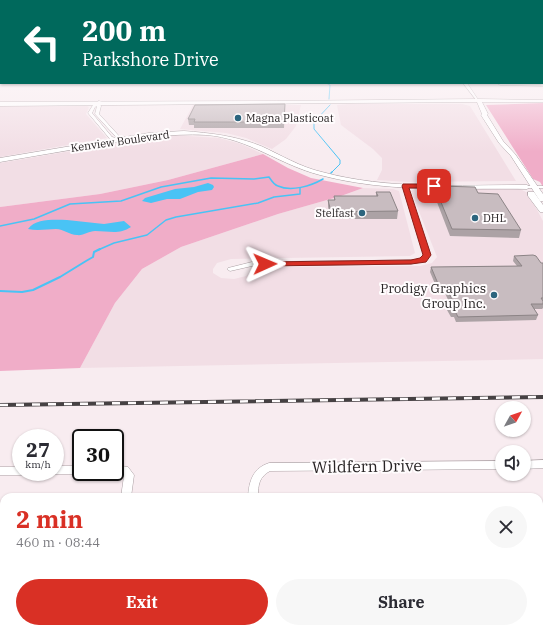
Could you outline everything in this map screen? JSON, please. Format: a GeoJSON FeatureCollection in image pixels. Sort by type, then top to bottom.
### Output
{"type":"FeatureCollection","features":[{"type":"Feature","properties":{"kind":"main road"},"geometry":{"type":"LineString","coordinates":[[409,101],[414,103],[476,102]]}},
{"type":"Feature","properties":{"kind":"main road"},"geometry":{"type":"LineString","coordinates":[[0,103],[543,101]]}},
{"type":"Feature","properties":{"kind":"main road"},"geometry":{"type":"LineString","coordinates":[[476,102],[485,114],[482,114]]}},
{"type":"Feature","properties":{"kind":"main road"},"geometry":{"type":"LineString","coordinates":[[447,103],[471,105],[482,114],[509,152],[513,155],[543,210]]}},
{"type":"Feature","properties":{"kind":"main road"},"geometry":{"type":"LineString","coordinates":[[530,185],[543,199]]}},
{"type":"Feature","properties":{"kind":"street"},"geometry":{"type":"LineString","coordinates":[[470,93],[469,94],[476,102]]}},
{"type":"Feature","properties":{"kind":"street"},"geometry":{"type":"LineString","coordinates":[[99,103],[97,114],[118,137],[117,140],[111,138],[90,113],[94,106],[99,103]]}},
{"type":"Feature","properties":{"kind":"street"},"geometry":{"type":"LineString","coordinates":[[94,119],[101,118]]}},
{"type":"Feature","properties":{"kind":"street","name":"Kenview Boulevard"},"geometry":{"type":"LineString","coordinates":[[0,160],[117,140],[170,133],[198,133],[221,136],[249,143],[304,169],[357,182],[405,186],[530,185]]}},
{"type":"Feature","properties":{"kind":"street"},"geometry":{"type":"LineString","coordinates":[[530,185],[543,186]]}},
{"type":"Feature","properties":{"kind":"street"},"geometry":{"type":"LineString","coordinates":[[230,269],[252,264],[404,262],[423,260],[427,255],[405,186]]}},
{"type":"Feature","properties":{"kind":"street"},"geometry":{"type":"LineString","coordinates":[[531,464],[543,464]]}},
{"type":"Feature","properties":{"kind":"street","name":"Wildfern Drive"},"geometry":{"type":"LineString","coordinates":[[253,493],[253,484],[256,477],[262,470],[269,467],[495,465]]}},
{"type":"Feature","properties":{"kind":"street"},"geometry":{"type":"LineString","coordinates":[[0,471],[12,470]]}},
{"type":"Feature","properties":{"kind":"street"},"geometry":{"type":"LineString","coordinates":[[124,470],[129,475],[127,493]]}},
{"type":"Feature","properties":{"kind":"shaded area"},"geometry":{"type":"Polygon","coordinates":[[[543,103],[543,187],[540,182],[533,179],[486,105],[543,103]]]}},
{"type":"Feature","properties":{"kind":"shaded area"},"geometry":{"type":"Polygon","coordinates":[[[462,104],[470,106],[516,181],[408,182],[377,180],[382,170],[382,158],[373,149],[341,125],[337,105],[462,104]]]}},
{"type":"Feature","properties":{"kind":"shaded area"},"geometry":{"type":"Polygon","coordinates":[[[193,105],[301,105],[296,126],[286,139],[272,149],[246,138],[226,133],[180,129],[193,105]]]}},
{"type":"Feature","properties":{"kind":"shaded area"},"geometry":{"type":"Polygon","coordinates":[[[0,106],[87,106],[89,107],[86,114],[107,138],[0,157],[0,106]]]}},
{"type":"Feature","properties":{"kind":"shaded area"},"geometry":{"type":"Polygon","coordinates":[[[174,135],[219,138],[241,144],[263,154],[168,180],[100,194],[0,207],[0,163],[160,136],[174,135]]]}},
{"type":"Feature","properties":{"kind":"shaded area"},"geometry":{"type":"Polygon","coordinates":[[[263,154],[288,168],[311,178],[363,188],[341,196],[278,214],[181,247],[142,269],[115,303],[80,368],[0,371],[0,207],[100,194],[168,180],[263,154]]]}},
{"type":"Feature","properties":{"kind":"shaded area"},"geometry":{"type":"Polygon","coordinates":[[[419,187],[520,189],[528,193],[543,221],[543,359],[80,368],[115,303],[142,269],[181,247],[278,214],[341,196],[363,188],[393,189],[399,191],[415,253],[410,256],[231,259],[217,263],[213,269],[213,273],[221,278],[234,279],[246,276],[252,270],[260,267],[420,266],[432,263],[437,257],[411,191],[419,187]]]}},
{"type":"Feature","properties":{"kind":"water"},"geometry":{"type":"Polygon","coordinates":[[[208,183],[213,185],[214,187],[212,190],[198,192],[180,199],[167,199],[151,203],[142,201],[145,198],[175,189],[194,187],[208,183]]]}},
{"type":"Feature","properties":{"kind":"water"},"geometry":{"type":"Polygon","coordinates":[[[67,220],[104,224],[124,221],[131,227],[118,232],[95,231],[79,235],[74,235],[59,229],[28,229],[31,225],[41,221],[67,220]]]}},
{"type":"Feature","properties":{"kind":"building","name":"Magna Plasticoat"},"geometry":{"type":"Polygon","coordinates":[[[285,104],[284,122],[194,122],[195,119],[188,119],[195,105],[285,104]]]}},
{"type":"Feature","properties":{"kind":"building","name":"DHL"},"geometry":{"type":"Polygon","coordinates":[[[437,186],[475,187],[478,193],[498,194],[521,230],[452,229],[436,190],[439,190],[437,186]]]}},
{"type":"Feature","properties":{"kind":"building"},"geometry":{"type":"Polygon","coordinates":[[[376,192],[390,192],[398,211],[331,212],[328,200],[335,200],[334,196],[378,196],[376,192]]]}},
{"type":"Feature","properties":{"kind":"building","name":"Prodigy Graphics Group Inc."},"geometry":{"type":"Polygon","coordinates":[[[514,256],[536,256],[541,263],[543,263],[543,298],[541,298],[543,304],[531,304],[538,315],[458,317],[455,311],[452,311],[449,304],[452,304],[450,299],[452,299],[445,286],[439,286],[431,267],[522,266],[514,256]]]}},
{"type":"Feature","properties":{"kind":"waterway"},"geometry":{"type":"LineString","coordinates":[[329,93],[329,99]]}},
{"type":"Feature","properties":{"kind":"waterway"},"geometry":{"type":"LineString","coordinates":[[330,105],[314,122],[314,129],[340,160],[340,164],[331,173]]}},
{"type":"Feature","properties":{"kind":"waterway"},"geometry":{"type":"LineString","coordinates":[[0,226],[34,219],[70,204],[121,201],[161,187],[211,178],[254,179],[269,177],[273,182],[283,188],[307,186],[323,179]]}},
{"type":"Feature","properties":{"kind":"waterway"},"geometry":{"type":"LineString","coordinates":[[98,250],[114,243],[147,235],[166,220],[258,203],[274,197],[300,194],[300,188]]}},
{"type":"Feature","properties":{"kind":"waterway"},"geometry":{"type":"LineString","coordinates":[[0,291],[22,292],[33,290],[60,277],[93,257],[94,252],[98,250]]}},
{"type":"Feature","properties":{"kind":"railway"},"geometry":{"type":"LineString","coordinates":[[0,405],[543,397]]}},
{"type":"Feature","properties":{"kind":"place","name":"Magna Plasticoat"},"geometry":{"type":"Point","coordinates":[238,118]}},
{"type":"Feature","properties":{"kind":"place","name":"Stelfast"},"geometry":{"type":"Point","coordinates":[362,213]}},
{"type":"Feature","properties":{"kind":"place","name":"DHL"},"geometry":{"type":"Point","coordinates":[475,218]}},
{"type":"Feature","properties":{"kind":"place","name":"Prodigy Graphics Group Inc."},"geometry":{"type":"Point","coordinates":[494,295]}},
{"type":"Feature","properties":{"kind":"route"},"geometry":{"type":"LineString","coordinates":[[265,264],[418,262],[423,260],[427,255],[425,246],[405,186],[434,186]]}}]}
